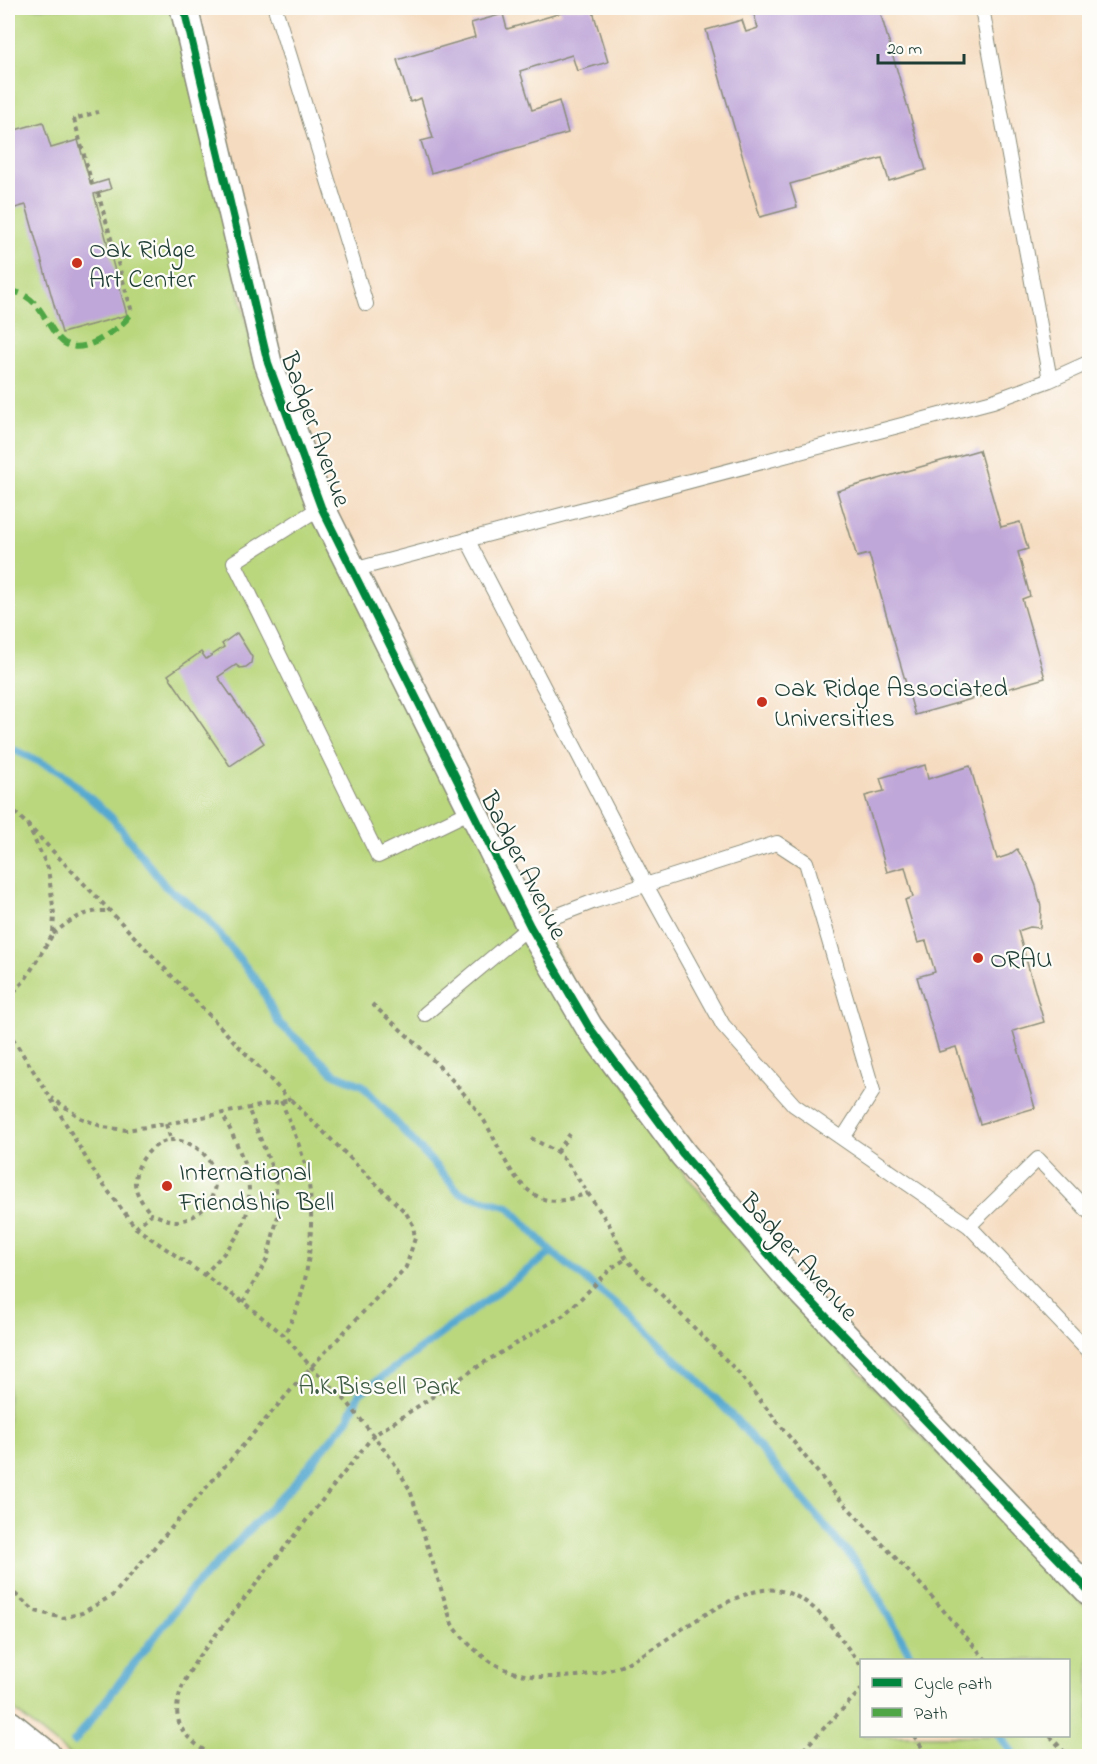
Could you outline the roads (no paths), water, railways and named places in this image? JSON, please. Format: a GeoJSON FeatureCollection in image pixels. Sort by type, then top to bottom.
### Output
{"type":"FeatureCollection","features":[{"type":"Feature","properties":{"kind":"highway"},"geometry":{"type":"LineString","coordinates":[[8,1727],[44,1756]]}},
{"type":"Feature","properties":{"kind":"street","name":"Badger Avenue"},"geometry":{"type":"LineString","coordinates":[[184,8],[268,363],[321,507],[530,926],[589,1027],[683,1154],[788,1277],[1089,1592]]}},
{"type":"Feature","properties":{"kind":"lane"},"geometry":{"type":"LineString","coordinates":[[275,8],[366,304]]}},
{"type":"Feature","properties":{"kind":"lane"},"geometry":{"type":"LineString","coordinates":[[982,8],[1050,380]]}},
{"type":"Feature","properties":{"kind":"lane"},"geometry":{"type":"LineString","coordinates":[[353,570],[993,401],[1050,380],[1089,362]]}},
{"type":"Feature","properties":{"kind":"lane"},"geometry":{"type":"LineString","coordinates":[[321,507],[234,562],[378,856],[473,810]]}},
{"type":"Feature","properties":{"kind":"lane"},"geometry":{"type":"LineString","coordinates":[[467,539],[646,885],[723,1025],[794,1105],[969,1226],[1089,1353]]}},
{"type":"Feature","properties":{"kind":"lane"},"geometry":{"type":"LineString","coordinates":[[425,1014],[530,926],[595,901],[777,843],[806,862],[873,1091],[843,1138]]}},
{"type":"Feature","properties":{"kind":"lane"},"geometry":{"type":"LineString","coordinates":[[969,1226],[1038,1159],[1089,1213]]}},
{"type":"Feature","properties":{"kind":"waterway"},"geometry":{"type":"LineString","coordinates":[[8,747],[61,772],[113,819],[165,886],[206,917],[260,985],[278,1022],[335,1074],[362,1085],[460,1193],[509,1207],[552,1252],[622,1309],[694,1376],[739,1423],[867,1576],[912,1659]]}},
{"type":"Feature","properties":{"kind":"waterway"},"geometry":{"type":"LineString","coordinates":[[74,1742],[189,1592],[294,1484],[348,1419],[359,1394],[552,1252]]}},
{"type":"Feature","properties":{"kind":"waterway"},"geometry":{"type":"LineString","coordinates":[[1001,1737],[1015,1756]]}},
{"type":"Feature","properties":{"kind":"place","name":"Oak Ridge Art Center"},"geometry":{"type":"Point","coordinates":[77,263]}},
{"type":"Feature","properties":{"kind":"place","name":"Oak Ridge Associated Universities"},"geometry":{"type":"Point","coordinates":[762,702]}},
{"type":"Feature","properties":{"kind":"place","name":"ORAU"},"geometry":{"type":"Point","coordinates":[978,958]}},
{"type":"Feature","properties":{"kind":"place","name":"International Friendship Bell"},"geometry":{"type":"Point","coordinates":[167,1186]}},
{"type":"Feature","properties":{"kind":"park label","name":"A.K.Bissell Park"},"geometry":{"type":"Point","coordinates":[379,1385]}}]}
